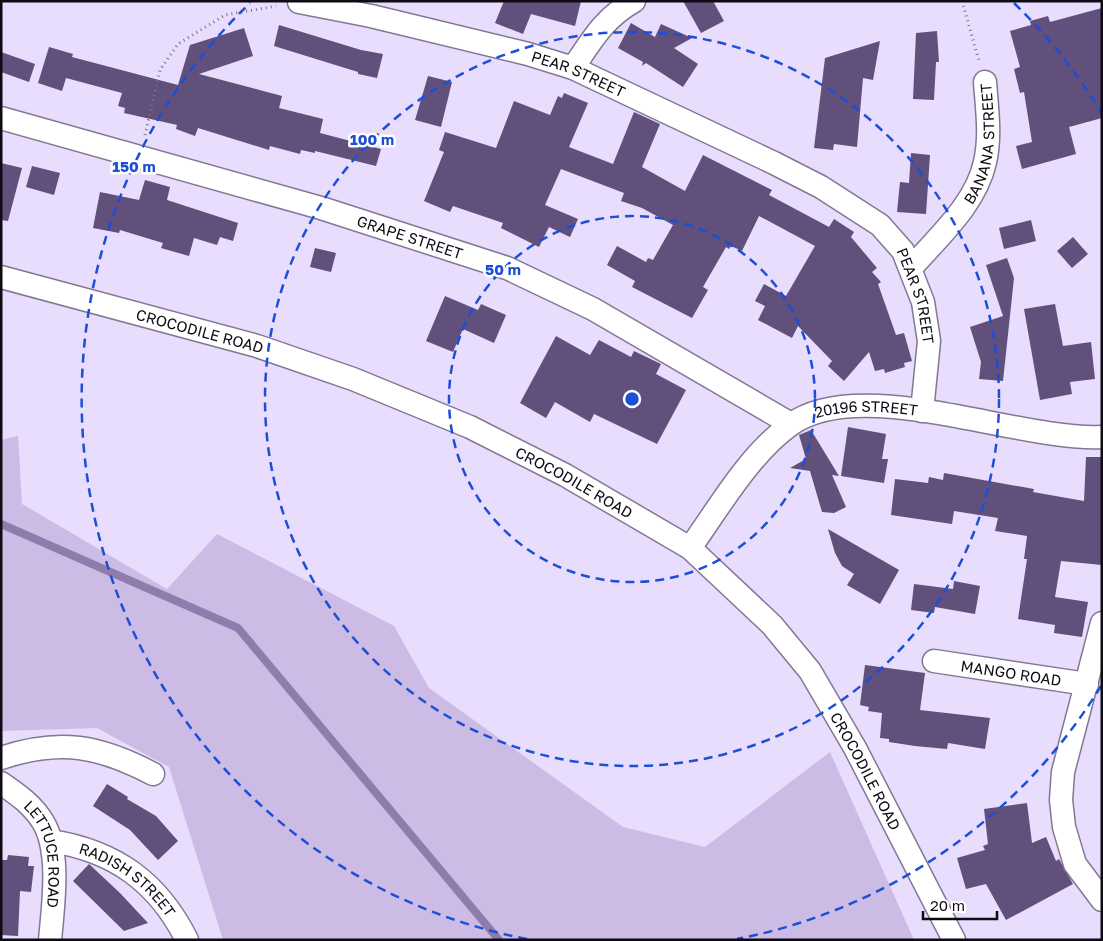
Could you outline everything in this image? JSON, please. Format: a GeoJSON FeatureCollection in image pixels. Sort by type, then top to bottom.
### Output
{"type":"FeatureCollection","features":[{"type":"Feature","properties":{"kind":"street"},"geometry":{"type":"LineString","coordinates":[[573,68],[604,23],[620,9],[634,1]]}},
{"type":"Feature","properties":{"kind":"street","name":"PEAR STREET"},"geometry":{"type":"LineString","coordinates":[[299,2],[371,16],[528,54],[573,68],[774,163],[820,187],[880,225],[904,251],[912,268],[923,302],[929,341],[922,411]]}},
{"type":"Feature","properties":{"kind":"street","name":"BANANA STREET"},"geometry":{"type":"LineString","coordinates":[[912,268],[963,208],[977,185],[985,163],[989,130],[985,82]]}},
{"type":"Feature","properties":{"kind":"street","name":"GRAPE STREET"},"geometry":{"type":"LineString","coordinates":[[1,118],[321,208],[507,268],[593,309],[791,424]]}},
{"type":"Feature","properties":{"kind":"street","name":"CROCODILE ROAD"},"geometry":{"type":"LineString","coordinates":[[1,277],[257,346],[353,379],[470,426],[565,475],[690,548],[772,625],[810,671],[856,748],[954,940]]}},
{"type":"Feature","properties":{"kind":"street","name":"20196 STREET"},"geometry":{"type":"LineString","coordinates":[[690,548],[767,445],[791,424],[810,415],[836,407],[866,405],[922,411],[1059,435],[1102,438]]}},
{"type":"Feature","properties":{"kind":"street"},"geometry":{"type":"LineString","coordinates":[[1102,623],[1063,772],[1062,800],[1064,827],[1075,864],[1102,900]]}},
{"type":"Feature","properties":{"kind":"street","name":"MANGO ROAD"},"geometry":{"type":"LineString","coordinates":[[934,661],[1087,684]]}},
{"type":"Feature","properties":{"kind":"street"},"geometry":{"type":"LineString","coordinates":[[1,758],[30,750],[47,748],[91,749],[123,758],[153,774]]}},
{"type":"Feature","properties":{"kind":"street","name":"LETTUCE ROAD"},"geometry":{"type":"LineString","coordinates":[[1,783],[21,797],[34,810],[44,823],[51,841],[54,895],[50,940]]}},
{"type":"Feature","properties":{"kind":"street","name":"RADISH STREET"},"geometry":{"type":"LineString","coordinates":[[51,841],[77,845],[101,853],[133,872],[171,911],[187,940]]}},
{"type":"Feature","properties":{"kind":"path","name":"BANANA STREET"},"geometry":{"type":"LineString","coordinates":[[962,1],[985,82]]}},
{"type":"Feature","properties":{"kind":"path"},"geometry":{"type":"LineString","coordinates":[[140,156],[160,70],[178,44],[225,15],[299,2]]}},
{"type":"Feature","properties":{"kind":"shaded area"},"geometry":{"type":"Polygon","coordinates":[[[18,436],[22,504],[167,589],[217,534],[394,626],[429,688],[623,827],[705,847],[830,752],[914,940],[223,940],[169,767],[97,728],[1,731],[1,440],[18,436]]]}},
{"type":"Feature","properties":{"kind":"building"},"geometry":{"type":"Polygon","coordinates":[[[504,1],[581,1],[575,26],[531,14],[523,34],[495,23],[504,1]]]}},
{"type":"Feature","properties":{"kind":"building"},"geometry":{"type":"Polygon","coordinates":[[[683,1],[713,1],[724,21],[701,33],[683,1]]]}},
{"type":"Feature","properties":{"kind":"building"},"geometry":{"type":"Polygon","coordinates":[[[1102,8],[1102,118],[1069,127],[1076,154],[1022,169],[1016,146],[1032,142],[1024,92],[1020,93],[1014,69],[1020,67],[1010,31],[1031,25],[1030,21],[1048,16],[1050,22],[1102,8]]]}},
{"type":"Feature","properties":{"kind":"building"},"geometry":{"type":"Polygon","coordinates":[[[631,23],[655,37],[661,24],[692,38],[674,48],[698,64],[683,87],[646,63],[642,66],[643,62],[618,48],[631,23]]]}},
{"type":"Feature","properties":{"kind":"building"},"geometry":{"type":"Polygon","coordinates":[[[279,25],[361,50],[383,54],[377,78],[358,74],[358,72],[274,46],[279,25]]]}},
{"type":"Feature","properties":{"kind":"building"},"geometry":{"type":"Polygon","coordinates":[[[244,28],[253,56],[199,74],[282,96],[279,108],[323,119],[320,133],[381,149],[376,166],[315,151],[315,153],[301,150],[300,154],[270,146],[269,150],[198,128],[195,136],[176,129],[177,125],[124,113],[125,108],[118,106],[122,93],[66,78],[62,91],[38,83],[49,47],[73,54],[72,57],[178,85],[190,45],[244,28]]]}},
{"type":"Feature","properties":{"kind":"building"},"geometry":{"type":"Polygon","coordinates":[[[937,31],[939,62],[936,62],[934,100],[913,99],[916,33],[937,31]]]}},
{"type":"Feature","properties":{"kind":"building"},"geometry":{"type":"Polygon","coordinates":[[[880,41],[873,80],[863,78],[857,147],[834,144],[833,150],[814,148],[825,58],[880,41]]]}},
{"type":"Feature","properties":{"kind":"building"},"geometry":{"type":"Polygon","coordinates":[[[1,52],[35,64],[29,82],[1,72],[1,52]]]}},
{"type":"Feature","properties":{"kind":"building"},"geometry":{"type":"Polygon","coordinates":[[[428,76],[452,82],[441,127],[415,120],[428,76]]]}},
{"type":"Feature","properties":{"kind":"building"},"geometry":{"type":"Polygon","coordinates":[[[564,93],[588,103],[569,147],[613,164],[634,112],[660,124],[642,167],[685,191],[703,155],[772,190],[769,195],[829,227],[834,219],[854,232],[851,237],[877,268],[872,272],[881,282],[878,284],[896,335],[904,333],[912,361],[904,363],[905,367],[885,373],[884,369],[875,371],[869,352],[844,381],[828,366],[832,361],[798,326],[792,338],[758,320],[765,306],[755,301],[764,284],[786,296],[815,246],[759,216],[742,251],[731,246],[729,249],[726,247],[703,287],[708,290],[692,318],[632,287],[635,281],[607,265],[617,246],[646,262],[648,258],[653,260],[673,225],[642,208],[621,201],[624,193],[561,169],[545,205],[578,219],[570,237],[549,227],[539,247],[501,228],[503,223],[453,206],[450,212],[424,201],[444,152],[439,150],[445,132],[496,148],[514,101],[550,115],[558,96],[562,98],[564,93]]]}},
{"type":"Feature","properties":{"kind":"building"},"geometry":{"type":"Polygon","coordinates":[[[911,153],[930,155],[926,214],[897,212],[900,182],[909,183],[911,153]]]}},
{"type":"Feature","properties":{"kind":"building"},"geometry":{"type":"Polygon","coordinates":[[[1,163],[22,168],[8,221],[1,220],[1,163]]]}},
{"type":"Feature","properties":{"kind":"building"},"geometry":{"type":"Polygon","coordinates":[[[32,166],[60,173],[54,195],[26,187],[32,166]]]}},
{"type":"Feature","properties":{"kind":"building"},"geometry":{"type":"Polygon","coordinates":[[[145,180],[170,187],[167,200],[238,223],[233,241],[220,237],[217,245],[194,238],[189,256],[161,248],[163,243],[120,230],[119,233],[93,228],[100,192],[139,200],[145,180]]]}},
{"type":"Feature","properties":{"kind":"building"},"geometry":{"type":"Polygon","coordinates":[[[1031,220],[1036,241],[1004,249],[999,228],[1031,220]]]}},
{"type":"Feature","properties":{"kind":"building"},"geometry":{"type":"Polygon","coordinates":[[[1073,237],[1088,254],[1072,268],[1057,251],[1073,237]]]}},
{"type":"Feature","properties":{"kind":"building"},"geometry":{"type":"Polygon","coordinates":[[[315,248],[336,253],[331,272],[310,267],[315,248]]]}},
{"type":"Feature","properties":{"kind":"building"},"geometry":{"type":"Polygon","coordinates":[[[1007,258],[1014,278],[1003,381],[979,379],[981,362],[970,327],[1003,316],[986,265],[1007,258]]]}},
{"type":"Feature","properties":{"kind":"building"},"geometry":{"type":"Polygon","coordinates":[[[445,296],[478,310],[481,304],[506,315],[494,343],[463,329],[453,352],[426,341],[445,296]]]}},
{"type":"Feature","properties":{"kind":"building"},"geometry":{"type":"Polygon","coordinates":[[[1055,304],[1063,346],[1091,342],[1095,379],[1070,382],[1072,394],[1040,400],[1024,309],[1055,304]]]}},
{"type":"Feature","properties":{"kind":"building"},"geometry":{"type":"Polygon","coordinates":[[[556,336],[590,355],[599,340],[631,357],[634,351],[661,364],[656,374],[686,390],[657,444],[594,414],[590,422],[555,402],[546,418],[520,403],[556,336]]]}},
{"type":"Feature","properties":{"kind":"building"},"geometry":{"type":"Polygon","coordinates":[[[848,427],[886,434],[882,459],[888,459],[884,483],[841,476],[848,427]]]}},
{"type":"Feature","properties":{"kind":"building"},"geometry":{"type":"Polygon","coordinates":[[[811,430],[839,476],[832,475],[846,507],[834,513],[822,512],[810,471],[790,468],[806,459],[799,435],[811,430]]]}},
{"type":"Feature","properties":{"kind":"building"},"geometry":{"type":"Polygon","coordinates":[[[1086,457],[1102,457],[1102,565],[1061,561],[1055,597],[1088,602],[1082,637],[1054,633],[1055,625],[1018,619],[1027,559],[1024,559],[1027,536],[995,531],[998,518],[954,511],[952,524],[891,515],[895,479],[928,483],[929,477],[943,480],[944,473],[1034,489],[1033,492],[1084,501],[1086,457]]]}},
{"type":"Feature","properties":{"kind":"building"},"geometry":{"type":"Polygon","coordinates":[[[828,529],[899,570],[880,604],[847,585],[854,574],[842,566],[835,553],[828,529]]]}},
{"type":"Feature","properties":{"kind":"building"},"geometry":{"type":"Polygon","coordinates":[[[954,581],[980,586],[975,614],[935,607],[934,613],[911,610],[914,584],[953,589],[954,581]]]}},
{"type":"Feature","properties":{"kind":"building"},"geometry":{"type":"Polygon","coordinates":[[[865,665],[925,673],[920,710],[990,718],[985,749],[948,743],[947,749],[915,746],[889,742],[889,739],[880,738],[882,713],[868,711],[869,707],[860,705],[865,665]]]}},
{"type":"Feature","properties":{"kind":"building"},"geometry":{"type":"Polygon","coordinates":[[[107,784],[128,797],[127,799],[156,816],[178,841],[158,860],[130,830],[93,806],[107,784]]]}},
{"type":"Feature","properties":{"kind":"building"},"geometry":{"type":"Polygon","coordinates":[[[1027,803],[1032,843],[1046,837],[1056,861],[1059,859],[1073,884],[1006,920],[986,884],[966,889],[957,858],[985,850],[983,846],[988,844],[984,809],[1027,803]]]}},
{"type":"Feature","properties":{"kind":"building"},"geometry":{"type":"Polygon","coordinates":[[[8,855],[29,857],[28,866],[34,866],[31,892],[20,891],[18,936],[1,935],[1,860],[7,860],[8,855]]]}},
{"type":"Feature","properties":{"kind":"building"},"geometry":{"type":"Polygon","coordinates":[[[89,864],[148,923],[124,931],[73,881],[89,864]]]}},
{"type":"Feature","properties":{"kind":"waterway"},"geometry":{"type":"LineString","coordinates":[[1,524],[238,628],[499,940]]}}]}
